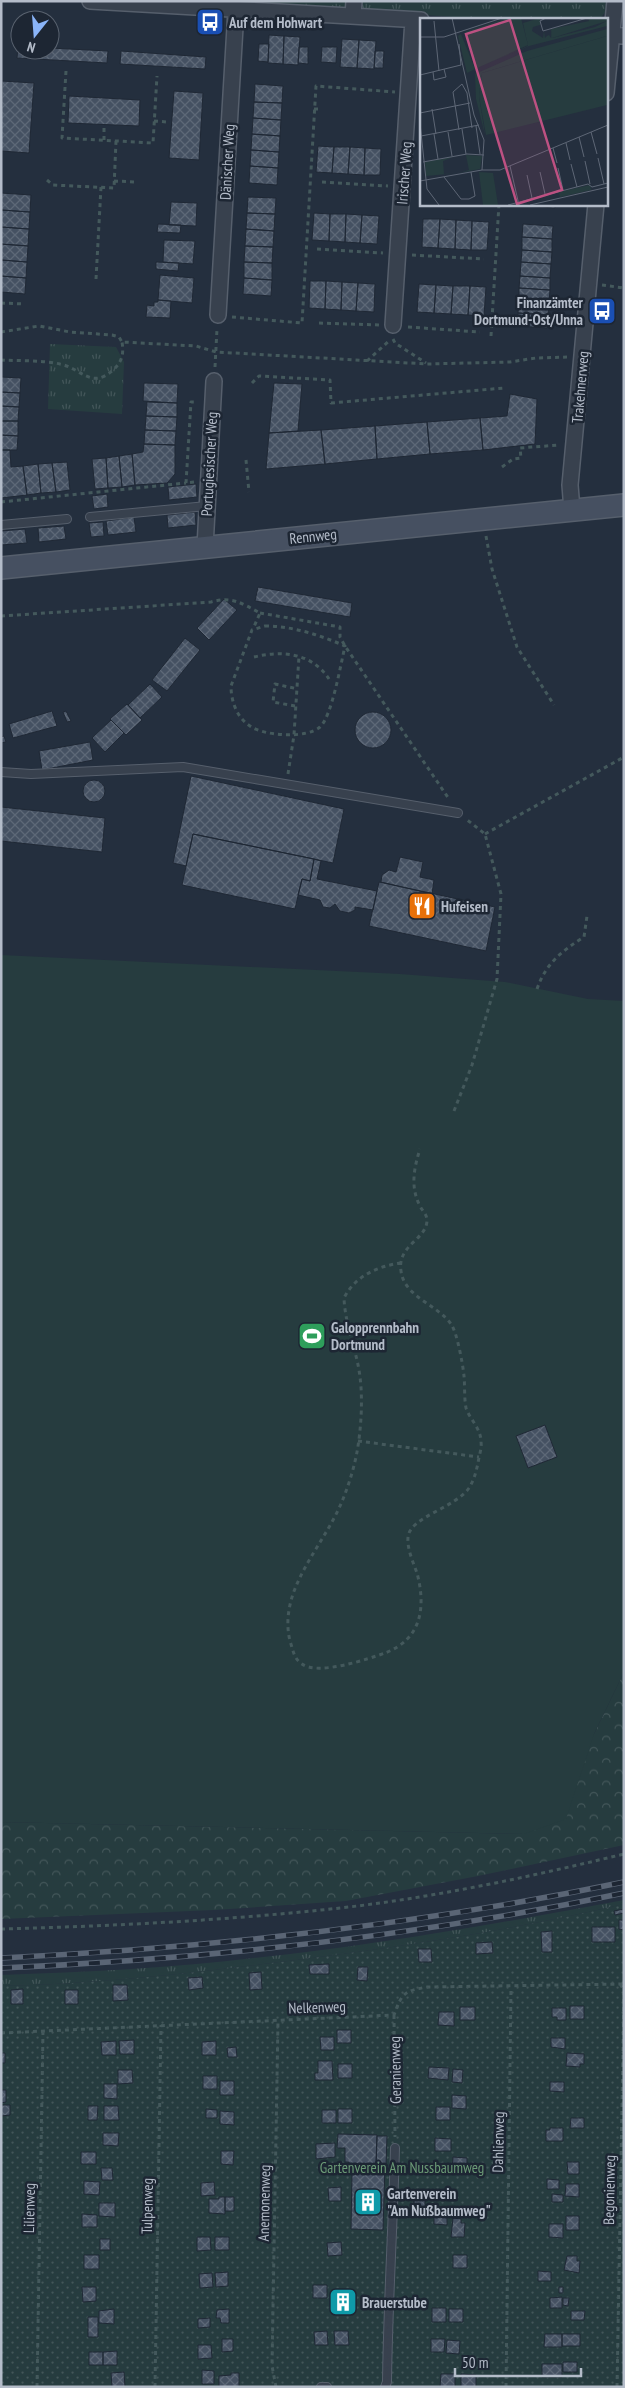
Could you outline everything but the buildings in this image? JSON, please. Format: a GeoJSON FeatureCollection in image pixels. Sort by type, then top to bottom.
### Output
{"type":"FeatureCollection","features":[{"type":"Feature","properties":{"kind":"street"},"geometry":{"type":"LineString","coordinates":[[90,1],[236,10],[354,9],[417,20]]}},
{"type":"Feature","properties":{"kind":"street"},"geometry":{"type":"LineString","coordinates":[[608,76],[615,1]]}},
{"type":"Feature","properties":{"kind":"street","name":"Dänischer Weg"},"geometry":{"type":"LineString","coordinates":[[218,314],[236,10]]}},
{"type":"Feature","properties":{"kind":"street","name":"Irischer Weg"},"geometry":{"type":"LineString","coordinates":[[393,332],[408,93],[417,20]]}},
{"type":"Feature","properties":{"kind":"street","name":"Trakehnerweg"},"geometry":{"type":"LineString","coordinates":[[572,510],[570,485],[596,205]]}},
{"type":"Feature","properties":{"kind":"street","name":"Portugiesischer Weg"},"geometry":{"type":"LineString","coordinates":[[205,547],[214,380]]}},
{"type":"Feature","properties":{"kind":"street","name":"Rennweg"},"geometry":{"type":"LineString","coordinates":[[1,568],[624,505]]}},
{"type":"Feature","properties":{"kind":"lane"},"geometry":{"type":"LineString","coordinates":[[90,517],[207,506]]}},
{"type":"Feature","properties":{"kind":"lane"},"geometry":{"type":"LineString","coordinates":[[1,525],[67,519]]}},
{"type":"Feature","properties":{"kind":"lane"},"geometry":{"type":"LineString","coordinates":[[1,772],[31,774],[183,767],[458,813]]}},
{"type":"Feature","properties":{"kind":"lane"},"geometry":{"type":"LineString","coordinates":[[385,2387],[387,2382],[389,2266],[392,2246],[395,2148]]}},
{"type":"Feature","properties":{"kind":"lane"},"geometry":{"type":"LineString","coordinates":[[321,2387],[327,2387]]}},
{"type":"Feature","properties":{"kind":"path"},"geometry":{"type":"LineString","coordinates":[[66,71],[62,138],[116,141],[153,143],[158,76]]}},
{"type":"Feature","properties":{"kind":"path"},"geometry":{"type":"LineString","coordinates":[[216,352],[218,314],[245,320],[302,323],[316,86],[408,93]]}},
{"type":"Feature","properties":{"kind":"path"},"geometry":{"type":"LineString","coordinates":[[314,109],[320,109]]}},
{"type":"Feature","properties":{"kind":"path"},"geometry":{"type":"LineString","coordinates":[[154,121],[167,122]]}},
{"type":"Feature","properties":{"kind":"path"},"geometry":{"type":"LineString","coordinates":[[104,128],[104,140]]}},
{"type":"Feature","properties":{"kind":"path"},"geometry":{"type":"LineString","coordinates":[[47,180],[53,185],[114,188],[116,141]]}},
{"type":"Feature","properties":{"kind":"path"},"geometry":{"type":"LineString","coordinates":[[114,180],[136,182]]}},
{"type":"Feature","properties":{"kind":"path"},"geometry":{"type":"LineString","coordinates":[[322,182],[403,186]]}},
{"type":"Feature","properties":{"kind":"path"},"geometry":{"type":"LineString","coordinates":[[96,278],[101,187]]}},
{"type":"Feature","properties":{"kind":"path"},"geometry":{"type":"LineString","coordinates":[[491,336],[499,205]]}},
{"type":"Feature","properties":{"kind":"path"},"geometry":{"type":"LineString","coordinates":[[589,284],[624,288]]}},
{"type":"Feature","properties":{"kind":"path"},"geometry":{"type":"LineString","coordinates":[[1,303],[25,304]]}},
{"type":"Feature","properties":{"kind":"path"},"geometry":{"type":"LineString","coordinates":[[1,332],[39,326],[70,332],[112,335],[119,337],[122,342],[123,356],[110,372],[98,378],[91,378],[60,364],[1,360]]}},
{"type":"Feature","properties":{"kind":"path"},"geometry":{"type":"LineString","coordinates":[[367,361],[393,332]]}},
{"type":"Feature","properties":{"kind":"path"},"geometry":{"type":"LineString","coordinates":[[393,332],[395,343],[427,364]]}},
{"type":"Feature","properties":{"kind":"path"},"geometry":{"type":"LineString","coordinates":[[122,342],[196,346],[216,352],[427,364],[510,362],[545,357],[582,357]]}},
{"type":"Feature","properties":{"kind":"path"},"geometry":{"type":"LineString","coordinates":[[252,383],[259,376],[330,380],[331,403],[504,388]]}},
{"type":"Feature","properties":{"kind":"path"},"geometry":{"type":"LineString","coordinates":[[186,483],[191,402],[213,403]]}},
{"type":"Feature","properties":{"kind":"path"},"geometry":{"type":"LineString","coordinates":[[502,467],[513,459],[521,458],[520,448],[549,445]]}},
{"type":"Feature","properties":{"kind":"path"},"geometry":{"type":"LineString","coordinates":[[246,460],[249,492]]}},
{"type":"Feature","properties":{"kind":"path"},"geometry":{"type":"LineString","coordinates":[[1,502],[208,481]]}},
{"type":"Feature","properties":{"kind":"path"},"geometry":{"type":"LineString","coordinates":[[486,531],[492,569],[517,647],[554,706]]}},
{"type":"Feature","properties":{"kind":"path"},"geometry":{"type":"LineString","coordinates":[[1,616],[211,602],[224,598],[260,612],[340,627],[340,636],[345,646],[458,813],[485,834],[501,894],[497,978],[472,1065],[454,1111]]}},
{"type":"Feature","properties":{"kind":"path"},"geometry":{"type":"LineString","coordinates":[[260,612],[231,686],[236,711],[250,726],[261,731],[294,735],[320,727],[325,720],[345,646]]}},
{"type":"Feature","properties":{"kind":"path"},"geometry":{"type":"LineString","coordinates":[[252,630],[265,626],[277,626],[326,638],[345,646]]}},
{"type":"Feature","properties":{"kind":"path"},"geometry":{"type":"LineString","coordinates":[[254,657],[263,655],[306,657],[315,663],[329,679]]}},
{"type":"Feature","properties":{"kind":"path"},"geometry":{"type":"LineString","coordinates":[[287,784],[294,735],[299,656]]}},
{"type":"Feature","properties":{"kind":"path"},"geometry":{"type":"LineString","coordinates":[[295,706],[273,702],[275,684],[298,688]]}},
{"type":"Feature","properties":{"kind":"path"},"geometry":{"type":"LineString","coordinates":[[485,834],[624,757]]}},
{"type":"Feature","properties":{"kind":"path"},"geometry":{"type":"LineString","coordinates":[[537,989],[543,971],[566,949],[584,937],[587,916]]}},
{"type":"Feature","properties":{"kind":"path"},"geometry":{"type":"LineString","coordinates":[[401,1263],[382,1266],[369,1272],[347,1292],[344,1298],[360,1377],[358,1441],[344,1498],[300,1578],[288,1611],[288,1632],[293,1651],[300,1663],[307,1667],[334,1666],[371,1658],[392,1650],[409,1639],[418,1621],[421,1600],[408,1540],[410,1528],[418,1521],[462,1496],[475,1475],[479,1457],[482,1442],[479,1431],[467,1410],[464,1371],[456,1333],[444,1316],[410,1289],[400,1273],[406,1248],[422,1234],[427,1223],[426,1214],[416,1196],[414,1183],[413,1171],[420,1149]]}},
{"type":"Feature","properties":{"kind":"path"},"geometry":{"type":"LineString","coordinates":[[358,1441],[479,1457]]}},
{"type":"Feature","properties":{"kind":"path"},"geometry":{"type":"LineString","coordinates":[[1,1929],[264,1915],[351,1906],[549,1873],[624,1854]]}},
{"type":"Feature","properties":{"kind":"path"},"geometry":{"type":"LineString","coordinates":[[394,2015],[400,1998],[409,1990],[427,1987],[622,1984],[624,1990]]}},
{"type":"Feature","properties":{"kind":"path","name":"Dahlienweg"},"geometry":{"type":"LineString","coordinates":[[506,2387],[511,1987]]}},
{"type":"Feature","properties":{"kind":"path","name":"Begonienweg"},"geometry":{"type":"LineString","coordinates":[[617,2387],[624,1994]]}},
{"type":"Feature","properties":{"kind":"path","name":"Nelkenweg"},"geometry":{"type":"LineString","coordinates":[[1,2033],[394,2015]]}},
{"type":"Feature","properties":{"kind":"path","name":"Geranienweg"},"geometry":{"type":"LineString","coordinates":[[394,2015],[395,2124]]}},
{"type":"Feature","properties":{"kind":"path","name":"Anemonenweg"},"geometry":{"type":"LineString","coordinates":[[276,2387],[272,2366],[278,2020]]}},
{"type":"Feature","properties":{"kind":"path","name":"Tulpenweg"},"geometry":{"type":"LineString","coordinates":[[155,2387],[161,2025]]}},
{"type":"Feature","properties":{"kind":"path","name":"Lilienweg"},"geometry":{"type":"LineString","coordinates":[[37,2387],[43,2031]]}},
{"type":"Feature","properties":{"kind":"green space"},"geometry":{"type":"Polygon","coordinates":[[[171,1],[349,1],[344,9],[171,1]]]}},
{"type":"Feature","properties":{"kind":"green space"},"geometry":{"type":"Polygon","coordinates":[[[359,1],[606,1],[605,12],[601,18],[466,18],[363,9],[359,1]]]}},
{"type":"Feature","properties":{"kind":"green space"},"geometry":{"type":"Polygon","coordinates":[[[50,344],[116,347],[124,362],[122,414],[48,409],[50,344]]]}},
{"type":"Feature","properties":{"kind":"green space","name":"Galopprennbahn Dortmund"},"geometry":{"type":"Polygon","coordinates":[[[1,955],[400,974],[505,982],[588,999],[624,1001],[624,1672],[594,1734],[566,1819],[524,1834],[1,1822],[1,955]]]}},
{"type":"Feature","properties":{"kind":"green space"},"geometry":{"type":"Polygon","coordinates":[[[624,1672],[624,1845],[478,1876],[346,1901],[214,1910],[1,1919],[1,1822],[524,1834],[594,1734],[624,1672]]]}},
{"type":"Feature","properties":{"kind":"green space"},"geometry":{"type":"Polygon","coordinates":[[[624,1900],[624,1904],[541,1922],[373,1950],[145,1977],[1,1986],[1,1975],[159,1967],[300,1953],[439,1933],[624,1900]]]}},
{"type":"Feature","properties":{"kind":"green space","name":"Gartenverein Am Nussbaumweg"},"geometry":{"type":"Polygon","coordinates":[[[624,1904],[624,2387],[1,2387],[1,1986],[145,1977],[330,1956],[499,1930],[624,1904]]]}},
{"type":"Feature","properties":{"kind":"railway"},"geometry":{"type":"LineString","coordinates":[[1,1958],[158,1948],[314,1932],[469,1911],[624,1882]]}},
{"type":"Feature","properties":{"kind":"railway"},"geometry":{"type":"LineString","coordinates":[[1,1968],[158,1959],[314,1943],[470,1922],[624,1893]]}},
{"type":"Feature","properties":{"kind":"place","name":"Auf dem Hohwart"},"geometry":{"type":"Point","coordinates":[210,22]}},
{"type":"Feature","properties":{"kind":"place","name":"Finanzämter Dortmund-Ost/Unna"},"geometry":{"type":"Point","coordinates":[602,311]}},
{"type":"Feature","properties":{"kind":"place","name":"Hufeisen"},"geometry":{"type":"Point","coordinates":[422,906]}},
{"type":"Feature","properties":{"kind":"place","name":"Galopprennbahn Dortmund"},"geometry":{"type":"Point","coordinates":[312,1336]}},
{"type":"Feature","properties":{"kind":"place","name":"Gartenverein \"Am Nußbaumweg\""},"geometry":{"type":"Point","coordinates":[368,2202]}},
{"type":"Feature","properties":{"kind":"place","name":"Brauerstube"},"geometry":{"type":"Point","coordinates":[343,2302]}}]}
